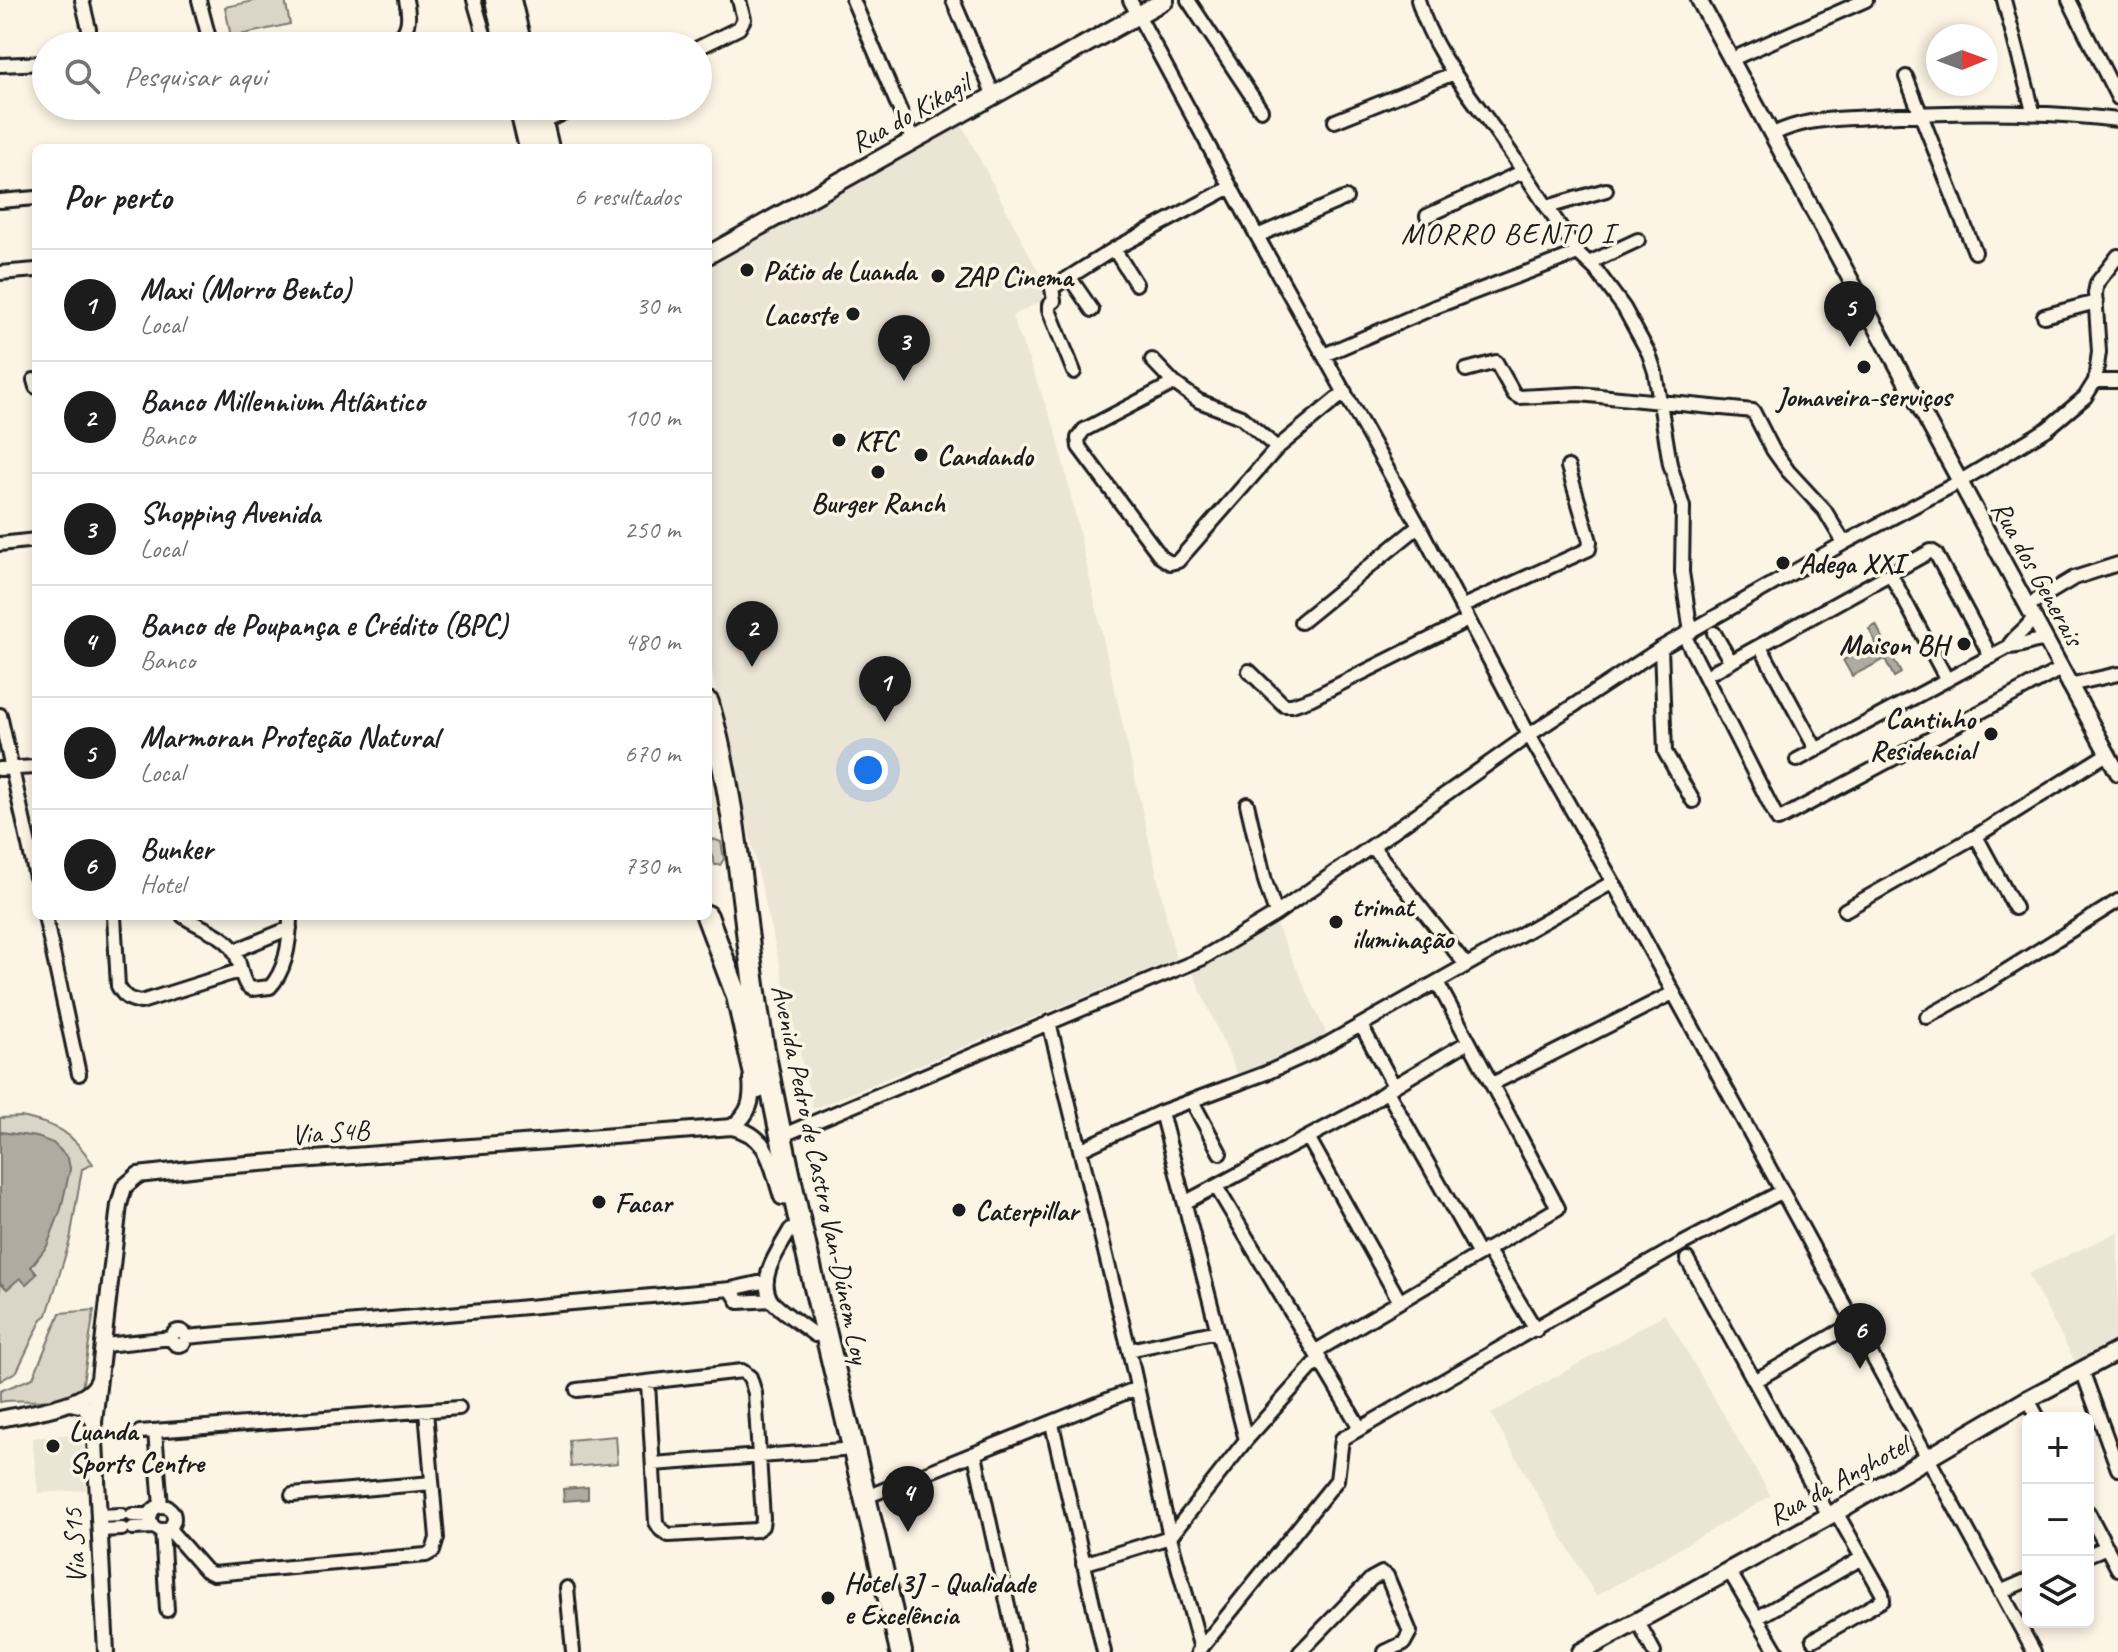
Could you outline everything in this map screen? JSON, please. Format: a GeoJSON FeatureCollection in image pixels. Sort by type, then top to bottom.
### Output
{"type":"FeatureCollection","features":[{"type":"Feature","properties":{"kind":"highway"},"geometry":{"type":"LineString","coordinates":[[496,0],[503,32]]}},
{"type":"Feature","properties":{"kind":"highway"},"geometry":{"type":"LineString","coordinates":[[510,0],[518,32]]}},
{"type":"Feature","properties":{"kind":"highway"},"geometry":{"type":"LineString","coordinates":[[523,120],[529,144]]}},
{"type":"Feature","properties":{"kind":"highway"},"geometry":{"type":"LineString","coordinates":[[541,120],[547,144]]}},
{"type":"Feature","properties":{"kind":"highway","name":"Avenida Pedro de Castro Van-Dúnem Loy"},"geometry":{"type":"LineString","coordinates":[[712,721],[723,769],[744,903],[753,991],[781,1136],[901,1652]]}},
{"type":"Feature","properties":{"kind":"highway"},"geometry":{"type":"LineString","coordinates":[[712,753],[723,769]]}},
{"type":"Feature","properties":{"kind":"highway","name":"Avenida Pedro de Castro Van-Dúnem Loy"},"geometry":{"type":"LineString","coordinates":[[708,920],[737,996],[889,1652]]}},
{"type":"Feature","properties":{"kind":"main road","name":"Rua do Kikagil"},"geometry":{"type":"LineString","coordinates":[[712,253],[994,96],[1134,7],[1165,0]]}},
{"type":"Feature","properties":{"kind":"main road","name":"Rua da Anghotel"},"geometry":{"type":"LineString","coordinates":[[1581,1652],[2118,1351]]}},
{"type":"Feature","properties":{"kind":"street"},"geometry":{"type":"LineString","coordinates":[[82,0],[89,32]]}},
{"type":"Feature","properties":{"kind":"street"},"geometry":{"type":"LineString","coordinates":[[199,0],[208,32]]}},
{"type":"Feature","properties":{"kind":"street"},"geometry":{"type":"LineString","coordinates":[[204,18],[210,0]]}},
{"type":"Feature","properties":{"kind":"street"},"geometry":{"type":"LineString","coordinates":[[474,0],[483,32]]}},
{"type":"Feature","properties":{"kind":"street"},"geometry":{"type":"LineString","coordinates":[[712,41],[739,28],[744,19],[739,0]]}},
{"type":"Feature","properties":{"kind":"street"},"geometry":{"type":"LineString","coordinates":[[853,0],[913,141]]}},
{"type":"Feature","properties":{"kind":"street"},"geometry":{"type":"LineString","coordinates":[[953,0],[994,96]]}},
{"type":"Feature","properties":{"kind":"street"},"geometry":{"type":"LineString","coordinates":[[1188,0],[1261,110]]}},
{"type":"Feature","properties":{"kind":"street"},"geometry":{"type":"LineString","coordinates":[[1418,0],[1435,45],[1452,74],[1578,253],[1624,308],[1644,345],[1655,372],[1670,464],[1683,507],[1682,572],[1687,634],[1778,820],[2061,669]]}},
{"type":"Feature","properties":{"kind":"street","name":"Rua dos Generais"},"geometry":{"type":"LineString","coordinates":[[1699,0],[2118,773]]}},
{"type":"Feature","properties":{"kind":"street"},"geometry":{"type":"LineString","coordinates":[[1732,59],[1866,0]]}},
{"type":"Feature","properties":{"kind":"street"},"geometry":{"type":"LineString","coordinates":[[2004,0],[2033,111]]}},
{"type":"Feature","properties":{"kind":"street"},"geometry":{"type":"LineString","coordinates":[[2069,0],[2118,98]]}},
{"type":"Feature","properties":{"kind":"street"},"geometry":{"type":"LineString","coordinates":[[403,32],[409,22],[410,1]]}},
{"type":"Feature","properties":{"kind":"street"},"geometry":{"type":"LineString","coordinates":[[1134,7],[1257,236],[1419,526],[1529,735],[1613,882],[2034,1652]]}},
{"type":"Feature","properties":{"kind":"street"},"geometry":{"type":"LineString","coordinates":[[0,65],[32,64]]}},
{"type":"Feature","properties":{"kind":"street"},"geometry":{"type":"LineString","coordinates":[[1335,121],[1452,74]]}},
{"type":"Feature","properties":{"kind":"street"},"geometry":{"type":"LineString","coordinates":[[1906,77],[1975,252]]}},
{"type":"Feature","properties":{"kind":"street"},"geometry":{"type":"LineString","coordinates":[[1773,134],[1807,121],[1920,113],[2033,111],[2118,120]]}},
{"type":"Feature","properties":{"kind":"street"},"geometry":{"type":"LineString","coordinates":[[1427,216],[1522,172]]}},
{"type":"Feature","properties":{"kind":"street"},"geometry":{"type":"LineString","coordinates":[[1074,372],[1049,310],[1049,305],[1054,301],[1052,288],[1114,249],[1231,187]]}},
{"type":"Feature","properties":{"kind":"street"},"geometry":{"type":"LineString","coordinates":[[1547,207],[1606,190]]}},
{"type":"Feature","properties":{"kind":"street"},"geometry":{"type":"LineString","coordinates":[[0,201],[32,198]]}},
{"type":"Feature","properties":{"kind":"street"},"geometry":{"type":"LineString","coordinates":[[1257,236],[1346,198]]}},
{"type":"Feature","properties":{"kind":"street"},"geometry":{"type":"LineString","coordinates":[[1589,263],[1638,240]]}},
{"type":"Feature","properties":{"kind":"street"},"geometry":{"type":"LineString","coordinates":[[1114,249],[1136,284]]}},
{"type":"Feature","properties":{"kind":"street"},"geometry":{"type":"LineString","coordinates":[[1324,355],[1435,307],[1578,253]]}},
{"type":"Feature","properties":{"kind":"street"},"geometry":{"type":"LineString","coordinates":[[781,1136],[1201,959],[1276,914],[1529,735],[1661,648],[1844,543],[1959,482],[2047,429],[2085,397],[2095,381],[2099,352],[2097,283],[2118,256]]}},
{"type":"Feature","properties":{"kind":"street"},"geometry":{"type":"LineString","coordinates":[[0,273],[32,270]]}},
{"type":"Feature","properties":{"kind":"street"},"geometry":{"type":"LineString","coordinates":[[1070,278],[1092,310]]}},
{"type":"Feature","properties":{"kind":"street"},"geometry":{"type":"LineString","coordinates":[[2044,316],[2096,302]]}},
{"type":"Feature","properties":{"kind":"street"},"geometry":{"type":"LineString","coordinates":[[1152,360],[1174,383],[1199,401],[1241,417],[1277,448]]}},
{"type":"Feature","properties":{"kind":"street"},"geometry":{"type":"LineString","coordinates":[[1466,370],[1496,362],[1514,394],[1519,397],[1579,394],[1753,411],[1773,450],[1825,511],[1844,543]]}},
{"type":"Feature","properties":{"kind":"street"},"geometry":{"type":"LineString","coordinates":[[2095,381],[2118,381]]}},
{"type":"Feature","properties":{"kind":"street"},"geometry":{"type":"LineString","coordinates":[[1174,383],[1084,430],[1078,438],[1079,447],[1165,561],[1178,561],[1277,448],[1345,392]]}},
{"type":"Feature","properties":{"kind":"street"},"geometry":{"type":"LineString","coordinates":[[1461,607],[1589,549],[1590,541],[1568,467]]}},
{"type":"Feature","properties":{"kind":"street"},"geometry":{"type":"LineString","coordinates":[[1301,622],[1419,526]]}},
{"type":"Feature","properties":{"kind":"street"},"geometry":{"type":"LineString","coordinates":[[0,544],[32,540]]}},
{"type":"Feature","properties":{"kind":"street"},"geometry":{"type":"LineString","coordinates":[[1714,671],[1933,551],[1991,657]]}},
{"type":"Feature","properties":{"kind":"street"},"geometry":{"type":"LineString","coordinates":[[1797,760],[2013,644],[2026,630],[2030,612],[2074,578],[2118,564]]}},
{"type":"Feature","properties":{"kind":"street"},"geometry":{"type":"LineString","coordinates":[[1891,575],[1947,680]]}},
{"type":"Feature","properties":{"kind":"street"},"geometry":{"type":"LineString","coordinates":[[1249,671],[1281,703],[1292,705],[1468,620]]}},
{"type":"Feature","properties":{"kind":"street"},"geometry":{"type":"LineString","coordinates":[[1714,633],[1731,662]]}},
{"type":"Feature","properties":{"kind":"street"},"geometry":{"type":"LineString","coordinates":[[2013,644],[2046,640]]}},
{"type":"Feature","properties":{"kind":"street"},"geometry":{"type":"LineString","coordinates":[[1760,646],[1816,749]]}},
{"type":"Feature","properties":{"kind":"street"},"geometry":{"type":"LineString","coordinates":[[1661,648],[1665,752],[1693,801]]}},
{"type":"Feature","properties":{"kind":"street"},"geometry":{"type":"LineString","coordinates":[[2069,685],[2118,674]]}},
{"type":"Feature","properties":{"kind":"street"},"geometry":{"type":"LineString","coordinates":[[0,715],[6,769],[32,863]]}},
{"type":"Feature","properties":{"kind":"street"},"geometry":{"type":"LineString","coordinates":[[1845,910],[1976,836],[2107,754]]}},
{"type":"Feature","properties":{"kind":"street"},"geometry":{"type":"LineString","coordinates":[[6,769],[32,767]]}},
{"type":"Feature","properties":{"kind":"street"},"geometry":{"type":"LineString","coordinates":[[1247,804],[1260,863],[1276,914]]}},
{"type":"Feature","properties":{"kind":"street"},"geometry":{"type":"LineString","coordinates":[[1976,836],[2015,908]]}},
{"type":"Feature","properties":{"kind":"street"},"geometry":{"type":"LineString","coordinates":[[1372,846],[1466,965]]}},
{"type":"Feature","properties":{"kind":"street"},"geometry":{"type":"LineString","coordinates":[[1080,1150],[1161,1112],[1266,1073],[1315,1051],[1613,882]]}},
{"type":"Feature","properties":{"kind":"street"},"geometry":{"type":"LineString","coordinates":[[1927,1017],[2118,901]]}},
{"type":"Feature","properties":{"kind":"street"},"geometry":{"type":"LineString","coordinates":[[46,920],[79,1074]]}},
{"type":"Feature","properties":{"kind":"street"},"geometry":{"type":"LineString","coordinates":[[114,920],[118,986],[130,1000],[141,1002],[239,971]]}},
{"type":"Feature","properties":{"kind":"street"},"geometry":{"type":"LineString","coordinates":[[190,920],[228,943],[234,951],[239,971],[252,989],[270,987],[282,967],[290,922]]}},
{"type":"Feature","properties":{"kind":"street"},"geometry":{"type":"LineString","coordinates":[[234,951],[290,922]]}},
{"type":"Feature","properties":{"kind":"street"},"geometry":{"type":"LineString","coordinates":[[1083,1564],[1170,1537],[1318,1354],[1399,1300],[1558,1207],[1437,982]]}},
{"type":"Feature","properties":{"kind":"street"},"geometry":{"type":"LineString","coordinates":[[1492,1084],[1673,993]]}},
{"type":"Feature","properties":{"kind":"street"},"geometry":{"type":"LineString","coordinates":[[1049,1022],[1129,1350],[1170,1537],[1200,1650]]}},
{"type":"Feature","properties":{"kind":"street"},"geometry":{"type":"LineString","coordinates":[[1361,1025],[1390,1088],[1483,1251],[1536,1330]]}},
{"type":"Feature","properties":{"kind":"street"},"geometry":{"type":"LineString","coordinates":[[1186,1202],[1309,1139],[1468,1042]]}},
{"type":"Feature","properties":{"kind":"street"},"geometry":{"type":"LineString","coordinates":[[749,1051],[753,1093],[751,1104],[747,1113],[732,1127],[758,1137],[764,1145],[782,1197]]}},
{"type":"Feature","properties":{"kind":"street"},"geometry":{"type":"LineString","coordinates":[[1192,1101],[1220,1153]]}},
{"type":"Feature","properties":{"kind":"street"},"geometry":{"type":"LineString","coordinates":[[1161,1112],[1246,1440]]}},
{"type":"Feature","properties":{"kind":"street","name":"Via S4B"},"geometry":{"type":"LineString","coordinates":[[94,1422],[119,1205],[124,1187],[138,1175],[732,1127]]}},
{"type":"Feature","properties":{"kind":"street"},"geometry":{"type":"LineString","coordinates":[[1309,1139],[1399,1300]]}},
{"type":"Feature","properties":{"kind":"street"},"geometry":{"type":"LineString","coordinates":[[1217,1188],[1360,1428]]}},
{"type":"Feature","properties":{"kind":"street"},"geometry":{"type":"LineString","coordinates":[[1200,1650],[1337,1480],[1342,1439],[1680,1245],[1781,1192]]}},
{"type":"Feature","properties":{"kind":"street"},"geometry":{"type":"LineString","coordinates":[[790,1230],[769,1270],[767,1281],[771,1300],[815,1335]]}},
{"type":"Feature","properties":{"kind":"street"},"geometry":{"type":"LineString","coordinates":[[1687,1259],[1832,1514],[1882,1593],[1883,1600],[1813,1640]]}},
{"type":"Feature","properties":{"kind":"street"},"geometry":{"type":"LineString","coordinates":[[105,1345],[172,1338],[175,1344],[180,1345],[186,1337],[731,1289],[767,1281]]}},
{"type":"Feature","properties":{"kind":"street"},"geometry":{"type":"LineString","coordinates":[[731,1289],[739,1302],[771,1300]]}},
{"type":"Feature","properties":{"kind":"street"},"geometry":{"type":"LineString","coordinates":[[1756,1380],[1854,1323]]}},
{"type":"Feature","properties":{"kind":"street"},"geometry":{"type":"LineString","coordinates":[[1129,1350],[1218,1331]]}},
{"type":"Feature","properties":{"kind":"street"},"geometry":{"type":"LineString","coordinates":[[2082,1370],[2118,1469]]}},
{"type":"Feature","properties":{"kind":"street"},"geometry":{"type":"LineString","coordinates":[[577,1390],[742,1371],[754,1384],[762,1526],[749,1532],[669,1535],[661,1530],[656,1522],[648,1383]]}},
{"type":"Feature","properties":{"kind":"street"},"geometry":{"type":"LineString","coordinates":[[0,1419],[70,1403],[89,1393],[101,1373]]}},
{"type":"Feature","properties":{"kind":"street"},"geometry":{"type":"LineString","coordinates":[[866,1497],[1137,1388]]}},
{"type":"Feature","properties":{"kind":"street"},"geometry":{"type":"LineString","coordinates":[[2028,1399],[2035,1412]]}},
{"type":"Feature","properties":{"kind":"street"},"geometry":{"type":"LineString","coordinates":[[70,1403],[84,1406],[94,1422]]}},
{"type":"Feature","properties":{"kind":"street"},"geometry":{"type":"LineString","coordinates":[[140,1432],[459,1408]]}},
{"type":"Feature","properties":{"kind":"street"},"geometry":{"type":"LineString","coordinates":[[99,1523],[159,1521],[205,1570],[213,1574],[422,1557],[433,1551],[436,1543],[426,1411]]}},
{"type":"Feature","properties":{"kind":"street","name":"Via S15"},"geometry":{"type":"LineString","coordinates":[[94,1422],[106,1652]]}},
{"type":"Feature","properties":{"kind":"street"},"geometry":{"type":"LineString","coordinates":[[1052,1424],[1104,1652]]}},
{"type":"Feature","properties":{"kind":"street"},"geometry":{"type":"LineString","coordinates":[[155,1431],[167,1610]]}},
{"type":"Feature","properties":{"kind":"street"},"geometry":{"type":"LineString","coordinates":[[653,1464],[842,1450]]}},
{"type":"Feature","properties":{"kind":"street"},"geometry":{"type":"LineString","coordinates":[[975,1455],[1018,1652]]}},
{"type":"Feature","properties":{"kind":"street"},"geometry":{"type":"LineString","coordinates":[[292,1495],[432,1483]]}},
{"type":"Feature","properties":{"kind":"street"},"geometry":{"type":"LineString","coordinates":[[2094,1523],[2118,1569]]}},
{"type":"Feature","properties":{"kind":"street"},"geometry":{"type":"LineString","coordinates":[[2094,1552],[2107,1547]]}},
{"type":"Feature","properties":{"kind":"street"},"geometry":{"type":"LineString","coordinates":[[1757,1618],[1862,1558]]}},
{"type":"Feature","properties":{"kind":"street"},"geometry":{"type":"LineString","coordinates":[[1728,1569],[1777,1652]]}},
{"type":"Feature","properties":{"kind":"street"},"geometry":{"type":"LineString","coordinates":[[1300,1652],[1371,1579],[1382,1573],[1387,1576],[1410,1632],[1404,1643],[1385,1652]]}},
{"type":"Feature","properties":{"kind":"street"},"geometry":{"type":"LineString","coordinates":[[2000,1592],[2022,1583]]}},
{"type":"Feature","properties":{"kind":"street"},"geometry":{"type":"LineString","coordinates":[[567,1588],[573,1652]]}},
{"type":"Feature","properties":{"kind":"street"},"geometry":{"type":"LineString","coordinates":[[1637,1620],[1654,1652]]}},
{"type":"Feature","properties":{"kind":"shaded area"},"geometry":{"type":"Polygon","coordinates":[[[258,0],[285,0],[290,24],[254,32],[230,32],[225,7],[258,0]]]}},
{"type":"Feature","properties":{"kind":"shaded area"},"geometry":{"type":"Polygon","coordinates":[[[958,117],[1051,296],[1012,316],[1057,435],[1176,959],[813,1109],[712,672],[712,261],[958,117]]]}},
{"type":"Feature","properties":{"kind":"shaded area"},"geometry":{"type":"Polygon","coordinates":[[[1876,625],[1901,673],[1894,677],[1885,659],[1852,676],[1843,660],[1876,643],[1869,629],[1876,625]]]}},
{"type":"Feature","properties":{"kind":"shaded area"},"geometry":{"type":"Polygon","coordinates":[[[712,840],[721,842],[724,859],[720,865],[715,865],[712,856],[712,840]]]}},
{"type":"Feature","properties":{"kind":"shaded area"},"geometry":{"type":"Polygon","coordinates":[[[1276,924],[1328,1037],[1284,1060],[1239,1078],[1193,973],[1276,924]]]}},
{"type":"Feature","properties":{"kind":"shaded area"},"geometry":{"type":"Polygon","coordinates":[[[21,1117],[63,1131],[93,1164],[82,1169],[70,1240],[47,1315],[42,1319],[17,1371],[0,1381],[0,1282],[7,1289],[31,1267],[47,1245],[70,1169],[66,1158],[52,1144],[0,1132],[0,1118],[21,1117]]]}},
{"type":"Feature","properties":{"kind":"shaded area"},"geometry":{"type":"Polygon","coordinates":[[[0,1132],[37,1137],[53,1143],[68,1158],[70,1169],[61,1209],[47,1246],[31,1267],[37,1274],[26,1284],[20,1278],[7,1289],[0,1282],[0,1132]]]}},
{"type":"Feature","properties":{"kind":"shaded area"},"geometry":{"type":"Polygon","coordinates":[[[2118,1232],[2118,1342],[2077,1365],[2028,1274],[2118,1232]]]}},
{"type":"Feature","properties":{"kind":"shaded area"},"geometry":{"type":"Polygon","coordinates":[[[94,1310],[82,1389],[73,1395],[53,1400],[0,1402],[0,1391],[33,1378],[60,1313],[94,1310]]]}},
{"type":"Feature","properties":{"kind":"shaded area"},"geometry":{"type":"Polygon","coordinates":[[[1665,1314],[1771,1496],[1596,1596],[1491,1414],[1665,1314]]]}},
{"type":"Feature","properties":{"kind":"shaded area","name":"Luanda Sports Centre"},"geometry":{"type":"Polygon","coordinates":[[[81,1433],[86,1490],[38,1493],[32,1438],[81,1433]]]}},
{"type":"Feature","properties":{"kind":"shaded area"},"geometry":{"type":"Polygon","coordinates":[[[616,1436],[618,1463],[571,1467],[569,1440],[616,1436]]]}},
{"type":"Feature","properties":{"kind":"shaded area"},"geometry":{"type":"Polygon","coordinates":[[[588,1487],[588,1499],[564,1501],[563,1489],[588,1487]]]}},
{"type":"Feature","properties":{"kind":"place","name":"Pátio de Luanda"},"geometry":{"type":"Point","coordinates":[747,270]}},
{"type":"Feature","properties":{"kind":"place","name":"ZAP Cinema"},"geometry":{"type":"Point","coordinates":[938,276]}},
{"type":"Feature","properties":{"kind":"place","name":"Lacoste"},"geometry":{"type":"Point","coordinates":[853,314]}},
{"type":"Feature","properties":{"kind":"place","name":"Marmoran Proteção Natural"},"geometry":{"type":"Point","coordinates":[1850,347]}},
{"type":"Feature","properties":{"kind":"place","name":"Jomaveira-serviços"},"geometry":{"type":"Point","coordinates":[1864,367]}},
{"type":"Feature","properties":{"kind":"place","name":"Shopping Avenida"},"geometry":{"type":"Point","coordinates":[904,381]}},
{"type":"Feature","properties":{"kind":"place","name":"KFC"},"geometry":{"type":"Point","coordinates":[839,440]}},
{"type":"Feature","properties":{"kind":"place","name":"Candando"},"geometry":{"type":"Point","coordinates":[921,455]}},
{"type":"Feature","properties":{"kind":"place","name":"Burger Ranch"},"geometry":{"type":"Point","coordinates":[878,472]}},
{"type":"Feature","properties":{"kind":"place","name":"Adega XXI"},"geometry":{"type":"Point","coordinates":[1783,563]}},
{"type":"Feature","properties":{"kind":"place","name":"Maison BH"},"geometry":{"type":"Point","coordinates":[1964,644]}},
{"type":"Feature","properties":{"kind":"place","name":"Banco Millennium Atlântico"},"geometry":{"type":"Point","coordinates":[752,667]}},
{"type":"Feature","properties":{"kind":"place","name":"Maxi (Morro Bento)"},"geometry":{"type":"Point","coordinates":[885,722]}},
{"type":"Feature","properties":{"kind":"place","name":"Cantinho Residencial"},"geometry":{"type":"Point","coordinates":[1991,734]}},
{"type":"Feature","properties":{"kind":"place","name":"trimat iluminação"},"geometry":{"type":"Point","coordinates":[1336,922]}},
{"type":"Feature","properties":{"kind":"place","name":"Facar"},"geometry":{"type":"Point","coordinates":[599,1202]}},
{"type":"Feature","properties":{"kind":"place","name":"Caterpillar"},"geometry":{"type":"Point","coordinates":[959,1210]}},
{"type":"Feature","properties":{"kind":"place","name":"Bunker"},"geometry":{"type":"Point","coordinates":[1860,1369]}},
{"type":"Feature","properties":{"kind":"place","name":"Luanda Sports Centre"},"geometry":{"type":"Point","coordinates":[53,1446]}},
{"type":"Feature","properties":{"kind":"place","name":"Banco de Poupança e Crédito (BPC)"},"geometry":{"type":"Point","coordinates":[908,1532]}},
{"type":"Feature","properties":{"kind":"place","name":"Hotel 3J - Qualidade e Excelência"},"geometry":{"type":"Point","coordinates":[828,1598]}},
{"type":"Feature","properties":{"kind":"district","name":"MORRO BENTO I"},"geometry":{"type":"Point","coordinates":[1508,233]}}]}
